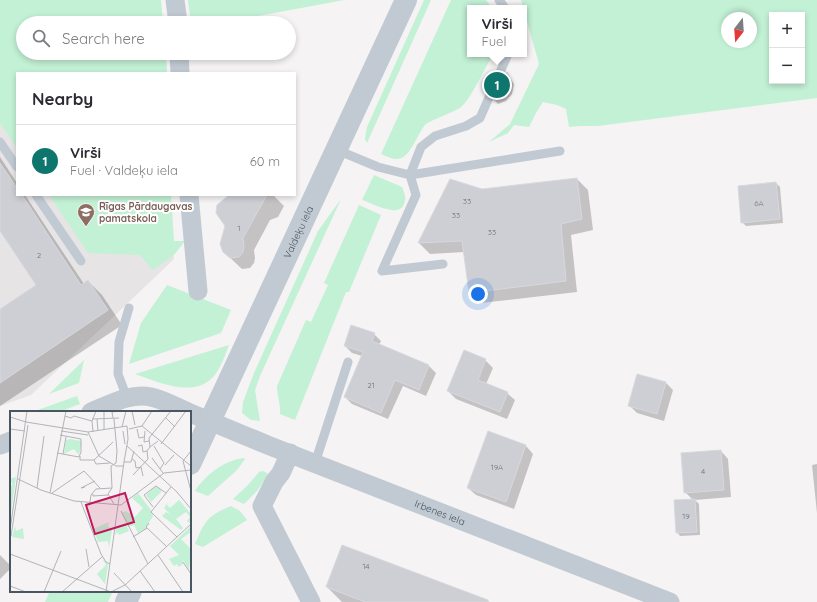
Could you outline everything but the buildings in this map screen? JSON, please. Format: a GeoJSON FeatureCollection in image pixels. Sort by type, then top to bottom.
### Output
{"type":"FeatureCollection","features":[{"type":"Feature","properties":{"kind":"street"},"geometry":{"type":"LineString","coordinates":[[175,0],[177,16]]}},
{"type":"Feature","properties":{"kind":"street","name":"Valdeķu iela"},"geometry":{"type":"LineString","coordinates":[[191,462],[406,0]]}},
{"type":"Feature","properties":{"kind":"street"},"geometry":{"type":"LineString","coordinates":[[180,60],[180,72]]}},
{"type":"Feature","properties":{"kind":"street"},"geometry":{"type":"LineString","coordinates":[[189,196],[198,291]]}},
{"type":"Feature","properties":{"kind":"street","name":"Irbenes iela"},"geometry":{"type":"LineString","coordinates":[[94,411],[127,398],[150,397],[186,411]]}},
{"type":"Feature","properties":{"kind":"street","name":"Irbenes iela"},"geometry":{"type":"LineString","coordinates":[[191,413],[290,454],[670,602]]}},
{"type":"Feature","properties":{"kind":"street"},"geometry":{"type":"LineString","coordinates":[[0,445],[10,441]]}},
{"type":"Feature","properties":{"kind":"street"},"geometry":{"type":"LineString","coordinates":[[290,454],[262,506],[311,602]]}},
{"type":"Feature","properties":{"kind":"street"},"geometry":{"type":"LineString","coordinates":[[126,602],[131,592]]}},
{"type":"Feature","properties":{"kind":"lane"},"geometry":{"type":"LineString","coordinates":[[443,264],[382,271],[416,195],[410,175],[421,147],[435,136],[466,126],[480,118],[507,57]]}},
{"type":"Feature","properties":{"kind":"lane"},"geometry":{"type":"LineString","coordinates":[[0,142],[16,166]]}},
{"type":"Feature","properties":{"kind":"lane"},"geometry":{"type":"LineString","coordinates":[[337,150],[378,167],[410,175],[560,151]]}},
{"type":"Feature","properties":{"kind":"lane"},"geometry":{"type":"LineString","coordinates":[[37,196],[81,261]]}},
{"type":"Feature","properties":{"kind":"lane"},"geometry":{"type":"LineString","coordinates":[[127,398],[118,374],[119,342],[129,308]]}},
{"type":"Feature","properties":{"kind":"lane"},"geometry":{"type":"LineString","coordinates":[[315,463],[348,362]]}},
{"type":"Feature","properties":{"kind":"shaded area","name":"Rīgas Pārdaugavas pamatskola"},"geometry":{"type":"Polygon","coordinates":[[[0,0],[16,16],[16,60],[21,60],[17,72],[16,72],[16,196],[168,196],[174,259],[31,395],[0,406],[0,0]]]}},
{"type":"Feature","properties":{"kind":"green space"},"geometry":{"type":"Polygon","coordinates":[[[0,0],[161,0],[162,16],[16,16],[16,60],[166,60],[167,72],[16,72],[16,147],[0,123],[0,0]]]}},
{"type":"Feature","properties":{"kind":"green space"},"geometry":{"type":"Polygon","coordinates":[[[188,0],[344,0],[258,16],[190,16],[188,0]]]}},
{"type":"Feature","properties":{"kind":"green space"},"geometry":{"type":"Polygon","coordinates":[[[424,0],[431,0],[367,143],[365,139],[367,127],[424,0]]]}},
{"type":"Feature","properties":{"kind":"green space"},"geometry":{"type":"Polygon","coordinates":[[[451,0],[486,0],[490,5],[467,5],[467,57],[491,57],[474,90],[461,107],[425,125],[413,146],[401,158],[394,159],[381,154],[451,0]]]}},
{"type":"Feature","properties":{"kind":"green space"},"geometry":{"type":"Polygon","coordinates":[[[521,0],[817,0],[817,98],[598,126],[569,127],[566,109],[557,105],[543,102],[529,127],[514,125],[508,133],[489,142],[510,124],[539,64],[527,21],[527,5],[522,5],[521,0]]]}},
{"type":"Feature","properties":{"kind":"green space"},"geometry":{"type":"Polygon","coordinates":[[[374,175],[402,187],[405,194],[405,199],[403,206],[400,209],[390,210],[362,200],[374,175]]]}},
{"type":"Feature","properties":{"kind":"green space"},"geometry":{"type":"Polygon","coordinates":[[[50,196],[171,196],[174,241],[185,241],[174,255],[153,270],[140,255],[88,253],[50,196]]]}},
{"type":"Feature","properties":{"kind":"green space"},"geometry":{"type":"Polygon","coordinates":[[[341,199],[260,376],[255,390],[260,421],[251,420],[242,413],[243,402],[254,373],[318,231],[341,199]]]}},
{"type":"Feature","properties":{"kind":"green space"},"geometry":{"type":"Polygon","coordinates":[[[359,205],[381,215],[349,292],[346,292],[295,420],[280,414],[277,386],[306,320],[311,322],[328,285],[324,283],[359,205]]]}},
{"type":"Feature","properties":{"kind":"green space"},"geometry":{"type":"Polygon","coordinates":[[[167,285],[231,310],[221,333],[129,364],[141,323],[167,285]]]}},
{"type":"Feature","properties":{"kind":"green space"},"geometry":{"type":"Polygon","coordinates":[[[229,345],[221,365],[214,376],[206,383],[196,387],[176,387],[135,374],[229,345]]]}},
{"type":"Feature","properties":{"kind":"green space"},"geometry":{"type":"Polygon","coordinates":[[[84,360],[79,383],[49,394],[84,360]]]}},
{"type":"Feature","properties":{"kind":"green space"},"geometry":{"type":"Polygon","coordinates":[[[77,396],[80,404],[62,411],[35,411],[77,396]]]}},
{"type":"Feature","properties":{"kind":"green space"},"geometry":{"type":"Polygon","coordinates":[[[237,459],[245,459],[237,470],[208,496],[195,491],[204,479],[216,469],[237,459]]]}},
{"type":"Feature","properties":{"kind":"green space"},"geometry":{"type":"Polygon","coordinates":[[[263,471],[269,474],[257,491],[244,504],[233,499],[259,472],[263,471]]]}},
{"type":"Feature","properties":{"kind":"green space"},"geometry":{"type":"Polygon","coordinates":[[[231,506],[240,511],[247,520],[203,547],[195,544],[201,530],[208,520],[212,516],[231,506]]]}},
{"type":"Feature","properties":{"kind":"green space"},"geometry":{"type":"Polygon","coordinates":[[[50,592],[113,592],[108,602],[45,602],[50,592]]]}},
{"type":"Feature","properties":{"kind":"place","name":"Virši"},"geometry":{"type":"Point","coordinates":[497,85]}},
{"type":"Feature","properties":{"kind":"place","name":"Rīgas Pārdaugavas pamatskola"},"geometry":{"type":"Point","coordinates":[86,227]}}]}
